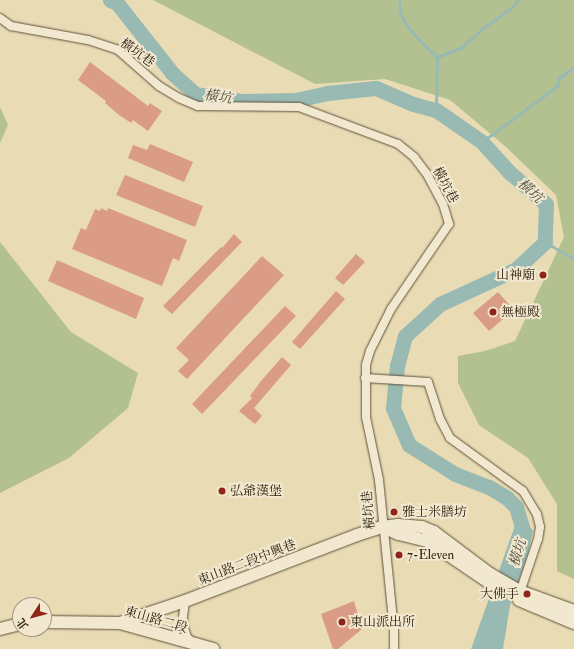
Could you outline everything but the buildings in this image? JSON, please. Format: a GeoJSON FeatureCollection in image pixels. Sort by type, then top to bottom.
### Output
{"type":"FeatureCollection","features":[{"type":"Feature","properties":{"kind":"main road"},"geometry":{"type":"LineString","coordinates":[[382,527],[399,534],[428,541],[518,595],[574,623]]}},
{"type":"Feature","properties":{"kind":"main road","name":"東山路二段中興巷"},"geometry":{"type":"LineString","coordinates":[[120,622],[185,601],[382,527]]}},
{"type":"Feature","properties":{"kind":"main road"},"geometry":{"type":"LineString","coordinates":[[518,595],[574,611]]}},
{"type":"Feature","properties":{"kind":"main road"},"geometry":{"type":"LineString","coordinates":[[0,622],[12,623]]}},
{"type":"Feature","properties":{"kind":"main road","name":"東山路二段"},"geometry":{"type":"LineString","coordinates":[[52,622],[120,622],[213,649]]}},
{"type":"Feature","properties":{"kind":"main road"},"geometry":{"type":"LineString","coordinates":[[0,628],[12,626]]}},
{"type":"Feature","properties":{"kind":"street","name":"橫坑巷"},"geometry":{"type":"LineString","coordinates":[[0,18],[11,26],[88,40],[118,50],[159,86],[179,98],[198,106],[299,107],[398,144],[414,157],[443,204],[449,224],[390,309],[370,351],[366,365],[365,378],[366,417],[379,480],[382,527],[394,630],[394,649]]}},
{"type":"Feature","properties":{"kind":"street"},"geometry":{"type":"LineString","coordinates":[[365,378],[428,382],[440,419],[450,438],[523,491],[538,514],[540,527],[538,539],[518,595]]}},
{"type":"Feature","properties":{"kind":"street"},"geometry":{"type":"LineString","coordinates":[[185,601],[183,618],[184,628],[189,640],[195,645]]}},
{"type":"Feature","properties":{"kind":"street"},"geometry":{"type":"LineString","coordinates":[[388,649],[394,630]]}},
{"type":"Feature","properties":{"kind":"green space"},"geometry":{"type":"Polygon","coordinates":[[[153,0],[574,0],[574,579],[557,571],[557,504],[528,458],[479,425],[458,383],[458,356],[485,351],[515,341],[564,237],[556,195],[506,147],[450,100],[385,79],[315,84],[153,0]]]}},
{"type":"Feature","properties":{"kind":"green space"},"geometry":{"type":"Polygon","coordinates":[[[0,107],[8,125],[0,143],[0,107]]]}},
{"type":"Feature","properties":{"kind":"green space"},"geometry":{"type":"Polygon","coordinates":[[[0,242],[71,332],[138,373],[128,408],[69,458],[0,493],[0,242]]]}},
{"type":"Feature","properties":{"kind":"water"},"geometry":{"type":"Polygon","coordinates":[[[516,507],[533,531],[528,554],[510,606],[503,649],[471,649],[517,520],[516,507]]]}},
{"type":"Feature","properties":{"kind":"waterway","name":"橫坑"},"geometry":{"type":"LineString","coordinates":[[110,0],[117,3],[172,73],[195,94],[242,101],[295,100],[327,93],[376,88],[413,104],[436,110],[482,142],[509,172],[546,204],[545,242],[516,269],[440,304],[405,336],[397,365],[393,408],[409,445],[455,474],[489,487],[507,498],[516,507],[522,527]]}},
{"type":"Feature","properties":{"kind":"waterway"},"geometry":{"type":"LineString","coordinates":[[400,0],[400,11],[404,21],[414,34],[437,57]]}},
{"type":"Feature","properties":{"kind":"waterway"},"geometry":{"type":"LineString","coordinates":[[436,110],[437,57],[461,48],[482,29],[511,8],[518,0]]}},
{"type":"Feature","properties":{"kind":"waterway"},"geometry":{"type":"LineString","coordinates":[[482,142],[557,86],[559,78],[574,67]]}},
{"type":"Feature","properties":{"kind":"waterway"},"geometry":{"type":"LineString","coordinates":[[545,242],[574,259]]}},
{"type":"Feature","properties":{"kind":"place","name":"山神廟"},"geometry":{"type":"Point","coordinates":[543,275]}},
{"type":"Feature","properties":{"kind":"place","name":"無極殿"},"geometry":{"type":"Point","coordinates":[493,312]}},
{"type":"Feature","properties":{"kind":"place","name":"弘爺漢堡"},"geometry":{"type":"Point","coordinates":[222,491]}},
{"type":"Feature","properties":{"kind":"place","name":"雅士米膳坊"},"geometry":{"type":"Point","coordinates":[394,512]}},
{"type":"Feature","properties":{"kind":"place","name":"7-Eleven"},"geometry":{"type":"Point","coordinates":[399,555]}},
{"type":"Feature","properties":{"kind":"place","name":"大佛手"},"geometry":{"type":"Point","coordinates":[527,594]}},
{"type":"Feature","properties":{"kind":"place","name":"東山派出所"},"geometry":{"type":"Point","coordinates":[342,622]}}]}
